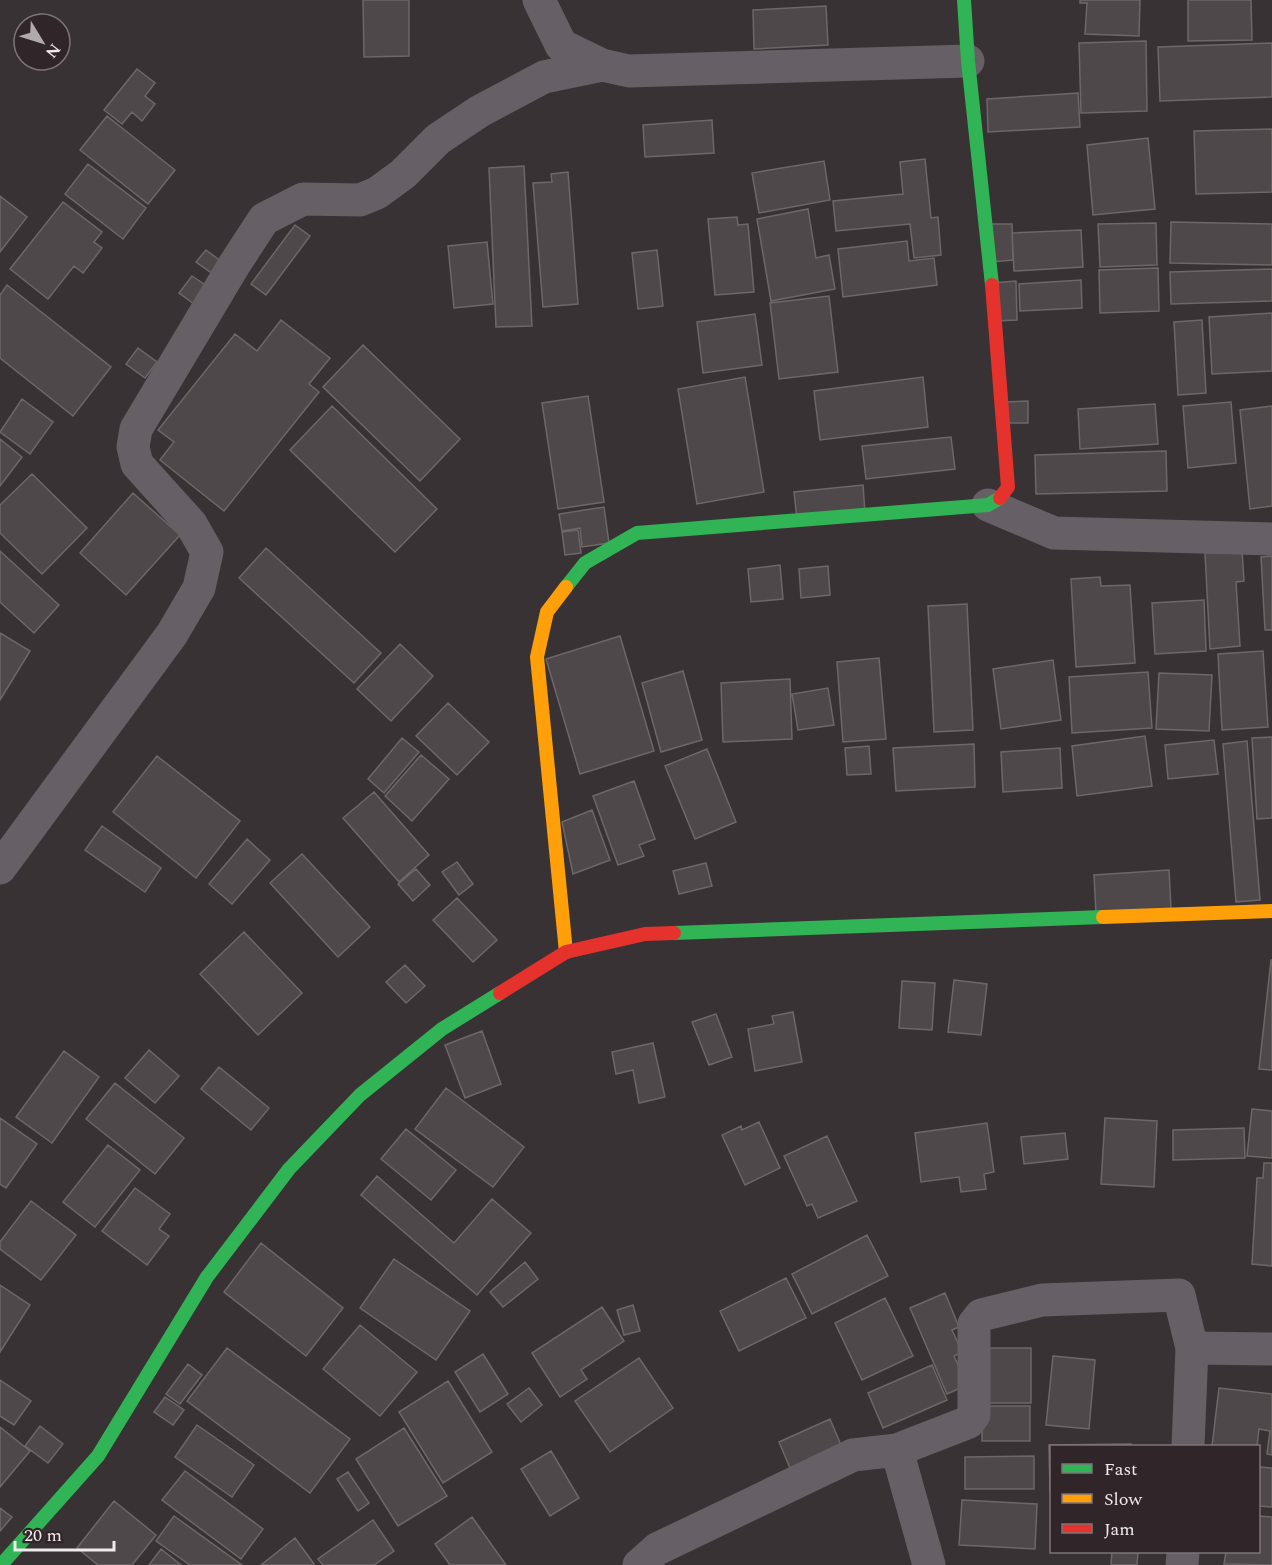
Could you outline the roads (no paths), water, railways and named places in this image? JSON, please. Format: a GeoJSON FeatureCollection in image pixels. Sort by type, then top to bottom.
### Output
{"type":"FeatureCollection","features":[{"type":"Feature","properties":{"kind":"street"},"geometry":{"type":"LineString","coordinates":[[539,0],[561,45],[602,64],[629,70],[968,62]]}},
{"type":"Feature","properties":{"kind":"street"},"geometry":{"type":"LineString","coordinates":[[964,0],[968,62],[990,253],[1008,487],[1003,496],[988,506]]}},
{"type":"Feature","properties":{"kind":"street"},"geometry":{"type":"LineString","coordinates":[[0,868],[172,634],[199,588],[207,552],[191,524],[137,464],[133,447],[136,429],[264,219],[303,199],[360,200],[377,193],[403,174],[438,139],[480,111],[544,77],[602,64]]}},
{"type":"Feature","properties":{"kind":"street"},"geometry":{"type":"LineString","coordinates":[[566,952],[537,657],[547,612],[585,563],[637,533],[988,506],[1053,533],[1272,539]]}},
{"type":"Feature","properties":{"kind":"street"},"geometry":{"type":"LineString","coordinates":[[1,1565],[98,1456],[207,1277],[289,1169],[360,1095],[442,1029],[566,952],[645,934],[1272,911]]}},
{"type":"Feature","properties":{"kind":"street"},"geometry":{"type":"LineString","coordinates":[[639,1565],[657,1549],[853,1455],[897,1450],[969,1422],[974,1415],[974,1324],[981,1316],[1042,1300],[1179,1295],[1192,1348],[1188,1445]]}},
{"type":"Feature","properties":{"kind":"street"},"geometry":{"type":"LineString","coordinates":[[1192,1348],[1272,1349]]}},
{"type":"Feature","properties":{"kind":"street"},"geometry":{"type":"LineString","coordinates":[[897,1450],[929,1565]]}}]}
